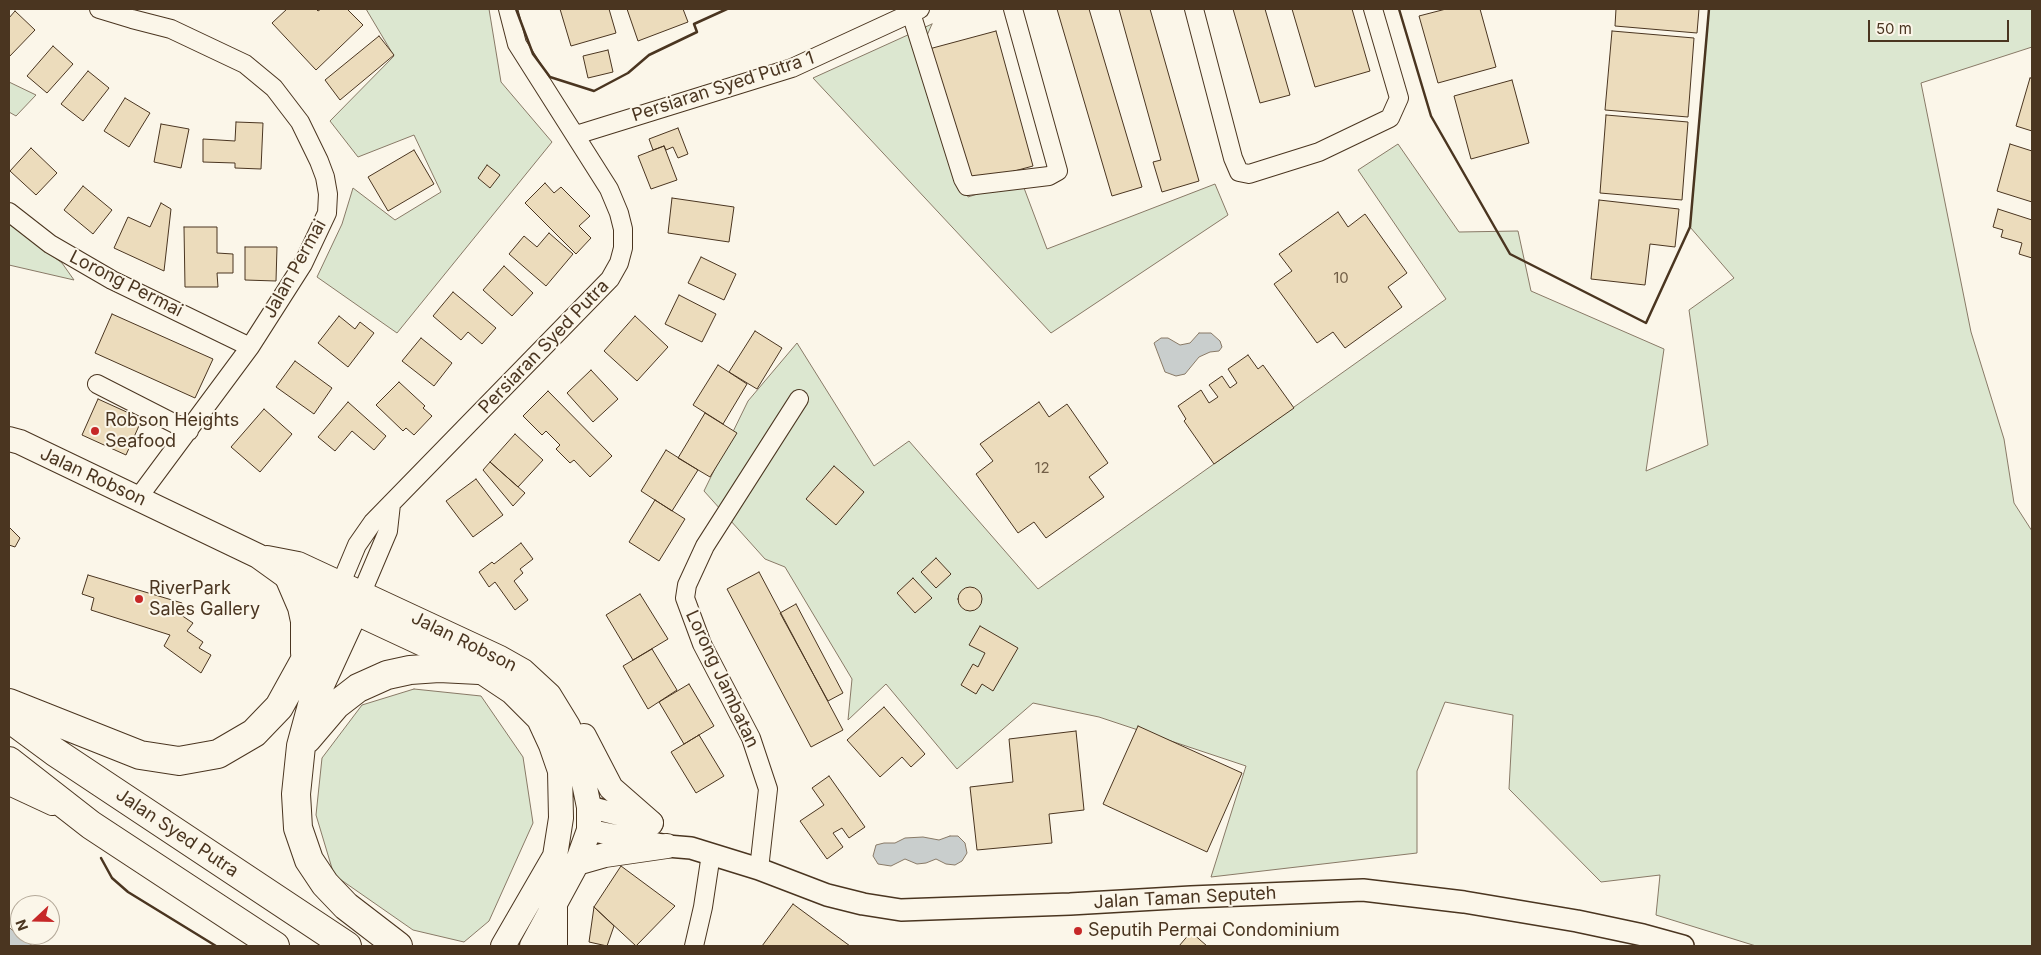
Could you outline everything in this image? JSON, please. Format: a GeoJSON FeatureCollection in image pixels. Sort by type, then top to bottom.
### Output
{"type":"FeatureCollection","features":[{"type":"Feature","properties":{"kind":"main road","name":"Jalan Robson"},"geometry":{"type":"LineString","coordinates":[[9,439],[20,442],[258,556],[290,579],[348,597],[500,658],[522,671],[549,695],[568,726],[577,749],[584,818],[566,860],[553,908],[532,946]]}},
{"type":"Feature","properties":{"kind":"main road","name":"Jalan Robson"},"geometry":{"type":"LineString","coordinates":[[258,556],[298,564],[348,597],[479,670],[512,692],[539,719],[560,771],[561,818],[566,860],[503,946]]}},
{"type":"Feature","properties":{"kind":"main road"},"geometry":{"type":"LineString","coordinates":[[290,579],[302,608],[305,621],[305,660]]}},
{"type":"Feature","properties":{"kind":"main road"},"geometry":{"type":"LineString","coordinates":[[9,703],[140,755],[179,760],[218,754],[254,733],[279,707],[305,660],[348,597]]}},
{"type":"Feature","properties":{"kind":"main road"},"geometry":{"type":"LineString","coordinates":[[348,597],[314,698],[301,746],[296,794],[298,828],[310,860],[325,884],[346,906],[398,946]]}},
{"type":"Feature","properties":{"kind":"main road"},"geometry":{"type":"LineString","coordinates":[[301,746],[336,705],[358,688],[387,675],[410,670],[439,668],[479,670]]}},
{"type":"Feature","properties":{"kind":"main road"},"geometry":{"type":"LineString","coordinates":[[549,695],[569,713],[611,788],[651,823]]}},
{"type":"Feature","properties":{"kind":"main road","name":"Jalan Syed Putra"},"geometry":{"type":"LineString","coordinates":[[9,718],[55,752],[347,946]]}},
{"type":"Feature","properties":{"kind":"main road"},"geometry":{"type":"LineString","coordinates":[[9,761],[91,824],[275,946]]}},
{"type":"Feature","properties":{"kind":"main road"},"geometry":{"type":"LineString","coordinates":[[560,771],[584,818]]}},
{"type":"Feature","properties":{"kind":"main road"},"geometry":{"type":"LineString","coordinates":[[566,860],[667,846]]}},
{"type":"Feature","properties":{"kind":"main road"},"geometry":{"type":"LineString","coordinates":[[552,946],[553,908]]}},
{"type":"Feature","properties":{"kind":"street","name":"Jalan Permai"},"geometry":{"type":"LineString","coordinates":[[99,9],[132,20],[171,29],[246,64],[274,88],[300,122],[319,161],[325,177],[328,194],[327,213],[302,264],[250,347],[138,498]]}},
{"type":"Feature","properties":{"kind":"street","name":"Persiaran Syed Putra"},"geometry":{"type":"LineString","coordinates":[[348,597],[388,531],[391,504],[610,279],[619,263],[623,248],[624,230],[610,189],[517,44],[508,9]]}},
{"type":"Feature","properties":{"kind":"street"},"geometry":{"type":"LineString","coordinates":[[916,11],[963,179],[967,186],[1049,176],[1058,171],[1013,9]]}},
{"type":"Feature","properties":{"kind":"street"},"geometry":{"type":"LineString","coordinates":[[1194,9],[1233,158],[1239,172],[1249,174],[1319,152],[1390,118],[1399,98],[1374,9]]}},
{"type":"Feature","properties":{"kind":"street","name":"Persiaran Syed Putra 1"},"geometry":{"type":"LineString","coordinates":[[576,134],[792,68],[916,11]]}},
{"type":"Feature","properties":{"kind":"street","name":"Lorong Permai"},"geometry":{"type":"LineString","coordinates":[[9,212],[50,244],[112,280],[250,347]]}},
{"type":"Feature","properties":{"kind":"street"},"geometry":{"type":"LineString","coordinates":[[97,384],[189,431]]}},
{"type":"Feature","properties":{"kind":"street","name":"Lorong Jambatan"},"geometry":{"type":"LineString","coordinates":[[759,869],[768,788],[751,738],[702,644],[685,598],[687,585],[705,546],[799,400]]}},
{"type":"Feature","properties":{"kind":"street"},"geometry":{"type":"LineString","coordinates":[[9,786],[91,824]]}},
{"type":"Feature","properties":{"kind":"street","name":"Jalan Taman Seputeh"},"geometry":{"type":"LineString","coordinates":[[584,818],[667,846],[691,848],[759,869],[827,894],[863,904],[901,910],[1363,890],[1464,902],[1577,921],[1643,935],[1683,946]]}},
{"type":"Feature","properties":{"kind":"street","name":"Jalan Taman Seputeh"},"geometry":{"type":"LineString","coordinates":[[584,818],[651,823],[691,848]]}},
{"type":"Feature","properties":{"kind":"street"},"geometry":{"type":"LineString","coordinates":[[694,946],[703,907],[711,854]]}},
{"type":"Feature","properties":{"kind":"green space"},"geometry":{"type":"Polygon","coordinates":[[[366,9],[489,9],[501,82],[552,142],[397,333],[317,277],[342,224],[353,188],[395,220],[441,192],[414,135],[358,157],[330,121],[394,56],[366,9]]]}},
{"type":"Feature","properties":{"kind":"green space"},"geometry":{"type":"Polygon","coordinates":[[[1709,9],[2032,9],[2032,47],[1921,83],[1971,332],[2004,439],[2014,503],[2032,531],[2032,946],[1756,946],[1656,915],[1660,875],[1601,882],[1509,789],[1513,715],[1445,702],[1417,771],[1417,853],[1211,877],[1246,766],[1099,717],[1033,703],[957,769],[886,684],[848,720],[852,679],[785,567],[765,559],[704,491],[748,401],[797,343],[874,466],[909,441],[1038,589],[1446,299],[1358,170],[1398,144],[1459,232],[1518,231],[1531,291],[1664,349],[1646,471],[1708,445],[1689,310],[1734,278],[1690,227],[1709,9]]]}},
{"type":"Feature","properties":{"kind":"green space"},"geometry":{"type":"Polygon","coordinates":[[[932,24],[918,56],[968,197],[1021,180],[1047,249],[1215,184],[1228,215],[1051,333],[813,78],[932,24]]]}},
{"type":"Feature","properties":{"kind":"green space"},"geometry":{"type":"Polygon","coordinates":[[[9,82],[36,95],[16,116],[9,112],[9,82]]]}},
{"type":"Feature","properties":{"kind":"green space"},"geometry":{"type":"Polygon","coordinates":[[[9,224],[62,263],[74,280],[9,265],[9,224]]]}},
{"type":"Feature","properties":{"kind":"green space"},"geometry":{"type":"Polygon","coordinates":[[[414,689],[481,696],[523,757],[533,823],[489,921],[464,942],[413,930],[334,875],[316,815],[322,758],[362,705],[414,689]]]}},
{"type":"Feature","properties":{"kind":"shaded area"},"geometry":{"type":"Polygon","coordinates":[[[1199,333],[1211,333],[1220,341],[1222,347],[1219,351],[1210,352],[1199,357],[1185,374],[1176,376],[1165,372],[1154,343],[1161,338],[1168,338],[1180,345],[1190,343],[1199,333]]]}},
{"type":"Feature","properties":{"kind":"shaded area"},"geometry":{"type":"Polygon","coordinates":[[[950,836],[958,836],[965,843],[967,853],[962,861],[955,865],[946,864],[936,859],[917,864],[905,859],[891,866],[878,864],[873,856],[876,845],[895,843],[905,838],[923,837],[939,840],[950,836]]]}},
{"type":"Feature","properties":{"kind":"shaded area"},"geometry":{"type":"Polygon","coordinates":[[[9,927],[10,945],[33,946],[9,946],[9,927]]]}},
{"type":"Feature","properties":{"kind":"building"},"geometry":{"type":"Polygon","coordinates":[[[287,9],[316,9],[318,11],[321,9],[347,9],[363,25],[316,70],[272,23],[287,9]]]}},
{"type":"Feature","properties":{"kind":"building"},"geometry":{"type":"Polygon","coordinates":[[[560,9],[609,9],[616,33],[571,46],[560,9]]]}},
{"type":"Feature","properties":{"kind":"building"},"geometry":{"type":"Polygon","coordinates":[[[627,9],[683,9],[688,22],[638,41],[627,9]]]}},
{"type":"Feature","properties":{"kind":"building"},"geometry":{"type":"Polygon","coordinates":[[[1057,9],[1089,9],[1142,187],[1112,196],[1057,9]]]}},
{"type":"Feature","properties":{"kind":"building"},"geometry":{"type":"Polygon","coordinates":[[[1119,9],[1150,9],[1199,181],[1162,192],[1153,162],[1161,160],[1119,9]]]}},
{"type":"Feature","properties":{"kind":"building"},"geometry":{"type":"Polygon","coordinates":[[[1233,9],[1265,9],[1290,95],[1260,103],[1233,9]]]}},
{"type":"Feature","properties":{"kind":"building"},"geometry":{"type":"Polygon","coordinates":[[[1292,9],[1352,9],[1370,71],[1315,87],[1292,9]]]}},
{"type":"Feature","properties":{"kind":"building"},"geometry":{"type":"Polygon","coordinates":[[[1446,9],[1480,9],[1496,67],[1438,83],[1419,16],[1446,9]]]}},
{"type":"Feature","properties":{"kind":"building"},"geometry":{"type":"Polygon","coordinates":[[[1616,9],[1699,9],[1697,33],[1615,26],[1616,9]]]}},
{"type":"Feature","properties":{"kind":"building"},"geometry":{"type":"Polygon","coordinates":[[[15,11],[35,30],[9,57],[9,18],[15,11]]]}},
{"type":"Feature","properties":{"kind":"building"},"geometry":{"type":"Polygon","coordinates":[[[996,31],[1033,166],[966,184],[929,49],[996,31]]]}},
{"type":"Feature","properties":{"kind":"building"},"geometry":{"type":"Polygon","coordinates":[[[1612,31],[1694,38],[1688,117],[1605,110],[1612,31]]]}},
{"type":"Feature","properties":{"kind":"building"},"geometry":{"type":"Polygon","coordinates":[[[379,36],[394,55],[340,100],[325,80],[379,36]]]}},
{"type":"Feature","properties":{"kind":"building"},"geometry":{"type":"Polygon","coordinates":[[[53,46],[73,64],[47,93],[27,76],[53,46]]]}},
{"type":"Feature","properties":{"kind":"building"},"geometry":{"type":"Polygon","coordinates":[[[608,50],[613,72],[588,78],[583,56],[608,50]]]}},
{"type":"Feature","properties":{"kind":"building"},"geometry":{"type":"Polygon","coordinates":[[[88,71],[109,88],[83,121],[61,104],[88,71]]]}},
{"type":"Feature","properties":{"kind":"building"},"geometry":{"type":"Polygon","coordinates":[[[2030,78],[2032,78],[2032,131],[2016,126],[2030,78]]]}},
{"type":"Feature","properties":{"kind":"building"},"geometry":{"type":"Polygon","coordinates":[[[1512,80],[1529,143],[1471,159],[1454,96],[1512,80]]]}},
{"type":"Feature","properties":{"kind":"building"},"geometry":{"type":"Polygon","coordinates":[[[125,98],[150,113],[129,147],[104,131],[125,98]]]}},
{"type":"Feature","properties":{"kind":"building"},"geometry":{"type":"Polygon","coordinates":[[[1606,115],[1688,122],[1682,200],[1600,193],[1606,115]]]}},
{"type":"Feature","properties":{"kind":"building"},"geometry":{"type":"Polygon","coordinates":[[[236,122],[263,123],[261,169],[235,168],[235,163],[203,162],[203,139],[235,141],[236,122]]]}},
{"type":"Feature","properties":{"kind":"building"},"geometry":{"type":"Polygon","coordinates":[[[161,124],[189,129],[181,168],[154,162],[161,124]]]}},
{"type":"Feature","properties":{"kind":"building"},"geometry":{"type":"Polygon","coordinates":[[[678,128],[688,154],[678,158],[673,147],[666,150],[664,146],[653,150],[649,139],[678,128]]]}},
{"type":"Feature","properties":{"kind":"building"},"geometry":{"type":"Polygon","coordinates":[[[2010,144],[2032,151],[2032,202],[1997,191],[2010,144]]]}},
{"type":"Feature","properties":{"kind":"building"},"geometry":{"type":"Polygon","coordinates":[[[664,146],[677,180],[651,189],[638,156],[664,146]]]}},
{"type":"Feature","properties":{"kind":"building"},"geometry":{"type":"Polygon","coordinates":[[[31,148],[57,173],[36,195],[10,171],[31,148]]]}},
{"type":"Feature","properties":{"kind":"building"},"geometry":{"type":"Polygon","coordinates":[[[414,150],[434,184],[388,211],[368,177],[414,150]]]}},
{"type":"Feature","properties":{"kind":"building"},"geometry":{"type":"Polygon","coordinates":[[[487,165],[500,175],[490,188],[478,178],[487,165]]]}},
{"type":"Feature","properties":{"kind":"building"},"geometry":{"type":"Polygon","coordinates":[[[545,183],[554,193],[561,187],[590,216],[579,226],[591,238],[576,254],[525,203],[545,183]]]}},
{"type":"Feature","properties":{"kind":"building"},"geometry":{"type":"Polygon","coordinates":[[[83,186],[112,210],[93,234],[64,210],[83,186]]]}},
{"type":"Feature","properties":{"kind":"building"},"geometry":{"type":"Polygon","coordinates":[[[672,198],[734,207],[729,242],[668,233],[672,198]]]}},
{"type":"Feature","properties":{"kind":"building"},"geometry":{"type":"Polygon","coordinates":[[[1599,200],[1679,209],[1675,247],[1650,244],[1645,285],[1591,279],[1599,200]]]}},
{"type":"Feature","properties":{"kind":"building"},"geometry":{"type":"Polygon","coordinates":[[[161,203],[171,209],[164,271],[114,248],[128,217],[150,227],[161,203]]]}},
{"type":"Feature","properties":{"kind":"building"},"geometry":{"type":"Polygon","coordinates":[[[1998,209],[2032,220],[2032,258],[2019,254],[2022,243],[2001,237],[2003,230],[1993,227],[1998,209]]]}},
{"type":"Feature","properties":{"kind":"building"},"geometry":{"type":"Polygon","coordinates":[[[1338,212],[1348,227],[1365,214],[1407,273],[1388,287],[1402,307],[1345,348],[1333,332],[1317,343],[1274,284],[1292,271],[1279,254],[1338,212]]]}},
{"type":"Feature","properties":{"kind":"building"},"geometry":{"type":"Polygon","coordinates":[[[184,227],[217,227],[217,253],[233,254],[233,273],[217,273],[218,287],[185,287],[184,227]]]}},
{"type":"Feature","properties":{"kind":"building"},"geometry":{"type":"Polygon","coordinates":[[[549,233],[573,254],[546,286],[509,254],[524,236],[537,247],[549,233]]]}},
{"type":"Feature","properties":{"kind":"building"},"geometry":{"type":"Polygon","coordinates":[[[245,247],[277,247],[276,281],[245,280],[245,247]]]}},
{"type":"Feature","properties":{"kind":"building"},"geometry":{"type":"Polygon","coordinates":[[[701,257],[736,274],[724,300],[688,283],[701,257]]]}},
{"type":"Feature","properties":{"kind":"building"},"geometry":{"type":"Polygon","coordinates":[[[504,266],[533,293],[512,316],[483,290],[504,266]]]}},
{"type":"Feature","properties":{"kind":"building"},"geometry":{"type":"Polygon","coordinates":[[[453,292],[496,328],[482,344],[468,332],[461,340],[433,316],[453,292]]]}},
{"type":"Feature","properties":{"kind":"building"},"geometry":{"type":"Polygon","coordinates":[[[679,295],[716,314],[702,342],[665,324],[679,295]]]}},
{"type":"Feature","properties":{"kind":"building"},"geometry":{"type":"Polygon","coordinates":[[[112,314],[213,359],[195,398],[95,353],[112,314]]]}},
{"type":"Feature","properties":{"kind":"building"},"geometry":{"type":"Polygon","coordinates":[[[339,316],[355,329],[360,322],[374,333],[348,367],[318,343],[339,316]]]}},
{"type":"Feature","properties":{"kind":"building"},"geometry":{"type":"Polygon","coordinates":[[[635,316],[668,347],[637,381],[604,351],[635,316]]]}},
{"type":"Feature","properties":{"kind":"building"},"geometry":{"type":"Polygon","coordinates":[[[755,331],[782,348],[757,389],[729,372],[755,331]]]}},
{"type":"Feature","properties":{"kind":"building"},"geometry":{"type":"Polygon","coordinates":[[[421,338],[452,363],[434,386],[402,361],[421,338]]]}},
{"type":"Feature","properties":{"kind":"building"},"geometry":{"type":"Polygon","coordinates":[[[1248,355],[1258,369],[1263,365],[1294,408],[1214,464],[1184,421],[1186,419],[1178,406],[1201,390],[1209,403],[1218,397],[1209,385],[1222,376],[1230,388],[1237,383],[1228,369],[1248,355]]]}},
{"type":"Feature","properties":{"kind":"building"},"geometry":{"type":"Polygon","coordinates":[[[295,361],[332,388],[314,414],[276,387],[295,361]]]}},
{"type":"Feature","properties":{"kind":"building"},"geometry":{"type":"Polygon","coordinates":[[[718,365],[747,384],[723,424],[693,405],[718,365]]]}},
{"type":"Feature","properties":{"kind":"building"},"geometry":{"type":"Polygon","coordinates":[[[591,370],[618,399],[593,422],[567,393],[591,370]]]}},
{"type":"Feature","properties":{"kind":"building"},"geometry":{"type":"Polygon","coordinates":[[[399,382],[425,406],[423,408],[432,416],[414,435],[406,428],[403,431],[376,405],[399,382]]]}},
{"type":"Feature","properties":{"kind":"building"},"geometry":{"type":"Polygon","coordinates":[[[548,391],[612,456],[590,477],[574,460],[570,463],[556,449],[560,445],[546,431],[542,435],[523,416],[548,391]]]}},
{"type":"Feature","properties":{"kind":"building"},"geometry":{"type":"Polygon","coordinates":[[[98,399],[142,419],[126,455],[82,435],[98,399]]]}},
{"type":"Feature","properties":{"kind":"building"},"geometry":{"type":"Polygon","coordinates":[[[348,402],[386,436],[374,450],[352,431],[335,451],[318,437],[348,402]]]}},
{"type":"Feature","properties":{"kind":"building"},"geometry":{"type":"Polygon","coordinates":[[[1039,402],[1049,417],[1067,404],[1108,463],[1089,477],[1104,497],[1046,538],[1034,522],[1018,533],[976,474],[993,461],[980,444],[1039,402]]]}},
{"type":"Feature","properties":{"kind":"building"},"geometry":{"type":"Polygon","coordinates":[[[264,409],[292,434],[260,472],[231,447],[264,409]]]}},
{"type":"Feature","properties":{"kind":"building"},"geometry":{"type":"Polygon","coordinates":[[[705,413],[737,433],[710,477],[678,458],[705,413]]]}},
{"type":"Feature","properties":{"kind":"building"},"geometry":{"type":"Polygon","coordinates":[[[515,434],[543,460],[518,487],[490,462],[515,434]]]}},
{"type":"Feature","properties":{"kind":"building"},"geometry":{"type":"Polygon","coordinates":[[[666,450],[698,470],[672,511],[641,491],[666,450]]]}},
{"type":"Feature","properties":{"kind":"building"},"geometry":{"type":"Polygon","coordinates":[[[490,462],[525,493],[513,506],[483,470],[490,462]]]}},
{"type":"Feature","properties":{"kind":"building"},"geometry":{"type":"Polygon","coordinates":[[[834,466],[864,492],[836,525],[806,499],[834,466]]]}},
{"type":"Feature","properties":{"kind":"building"},"geometry":{"type":"Polygon","coordinates":[[[476,479],[503,515],[473,537],[446,501],[476,479]]]}},
{"type":"Feature","properties":{"kind":"building"},"geometry":{"type":"Polygon","coordinates":[[[655,500],[685,519],[659,561],[629,542],[655,500]]]}},
{"type":"Feature","properties":{"kind":"building"},"geometry":{"type":"Polygon","coordinates":[[[9,527],[20,538],[15,547],[9,545],[9,527]]]}},
{"type":"Feature","properties":{"kind":"building"},"geometry":{"type":"Polygon","coordinates":[[[521,543],[533,559],[520,569],[523,573],[514,581],[528,600],[515,610],[495,582],[489,587],[479,572],[492,562],[494,564],[521,543]]]}},
{"type":"Feature","properties":{"kind":"building"},"geometry":{"type":"Polygon","coordinates":[[[936,558],[951,574],[936,588],[921,572],[936,558]]]}},
{"type":"Feature","properties":{"kind":"building"},"geometry":{"type":"Polygon","coordinates":[[[759,572],[843,730],[811,747],[727,589],[759,572]]]}},
{"type":"Feature","properties":{"kind":"building"},"geometry":{"type":"Polygon","coordinates":[[[88,575],[182,603],[178,613],[193,623],[187,631],[203,642],[199,648],[211,655],[201,673],[164,646],[170,635],[91,610],[94,598],[82,594],[88,575]]]}},
{"type":"Feature","properties":{"kind":"building"},"geometry":{"type":"Polygon","coordinates":[[[913,578],[932,598],[915,613],[897,593],[913,578]]]}},
{"type":"Feature","properties":{"kind":"building"},"geometry":{"type":"Polygon","coordinates":[[[970,587],[979,590],[982,599],[979,608],[970,611],[961,608],[958,599],[961,590],[970,587]]]}},
{"type":"Feature","properties":{"kind":"building"},"geometry":{"type":"Polygon","coordinates":[[[640,594],[668,639],[633,660],[606,615],[640,594]]]}},
{"type":"Feature","properties":{"kind":"building"},"geometry":{"type":"Polygon","coordinates":[[[796,604],[843,693],[828,701],[780,613],[796,604]]]}},
{"type":"Feature","properties":{"kind":"building"},"geometry":{"type":"Polygon","coordinates":[[[980,626],[1018,648],[993,691],[982,684],[976,694],[961,685],[973,664],[978,667],[985,653],[969,645],[980,626]]]}},
{"type":"Feature","properties":{"kind":"building"},"geometry":{"type":"Polygon","coordinates":[[[652,649],[677,690],[648,709],[623,666],[652,649]]]}},
{"type":"Feature","properties":{"kind":"building"},"geometry":{"type":"Polygon","coordinates":[[[689,684],[714,726],[684,744],[659,702],[689,684]]]}},
{"type":"Feature","properties":{"kind":"building"},"geometry":{"type":"Polygon","coordinates":[[[884,707],[925,754],[911,767],[902,757],[880,777],[847,740],[884,707]]]}},
{"type":"Feature","properties":{"kind":"building"},"geometry":{"type":"Polygon","coordinates":[[[1138,726],[1242,773],[1207,852],[1103,804],[1138,726]]]}},
{"type":"Feature","properties":{"kind":"building"},"geometry":{"type":"Polygon","coordinates":[[[1076,731],[1084,810],[1049,814],[1052,843],[977,850],[970,787],[1013,782],[1009,739],[1076,731]]]}},
{"type":"Feature","properties":{"kind":"building"},"geometry":{"type":"Polygon","coordinates":[[[699,735],[724,776],[696,793],[671,752],[699,735]]]}},
{"type":"Feature","properties":{"kind":"building"},"geometry":{"type":"Polygon","coordinates":[[[829,776],[865,827],[849,838],[842,828],[833,833],[843,847],[827,859],[800,821],[824,805],[812,788],[829,776]]]}},
{"type":"Feature","properties":{"kind":"building"},"geometry":{"type":"Polygon","coordinates":[[[621,866],[675,906],[636,946],[594,907],[621,866]]]}},
{"type":"Feature","properties":{"kind":"building"},"geometry":{"type":"Polygon","coordinates":[[[793,904],[850,946],[762,946],[793,904]]]}},
{"type":"Feature","properties":{"kind":"building"},"geometry":{"type":"Polygon","coordinates":[[[594,907],[614,926],[607,946],[589,942],[594,907]]]}},
{"type":"Feature","properties":{"kind":"building"},"geometry":{"type":"Polygon","coordinates":[[[1191,932],[1207,946],[1179,946],[1191,932]]]}},
{"type":"Feature","properties":{"kind":"wall"},"geometry":{"type":"LineString","coordinates":[[516,9],[533,54],[550,77],[594,91],[628,73],[649,55],[697,32],[694,24],[727,9]]}},
{"type":"Feature","properties":{"kind":"wall"},"geometry":{"type":"LineString","coordinates":[[1399,9],[1431,116],[1510,254],[1646,323],[1690,227],[1709,9]]}},
{"type":"Feature","properties":{"kind":"wall"},"geometry":{"type":"LineString","coordinates":[[101,858],[112,878],[128,892],[216,946]]}},
{"type":"Feature","properties":{"kind":"place","name":"Robson Heights Seafood"},"geometry":{"type":"Point","coordinates":[95,431]}},
{"type":"Feature","properties":{"kind":"place","name":"RiverPark Sales Gallery"},"geometry":{"type":"Point","coordinates":[139,599]}},
{"type":"Feature","properties":{"kind":"place","name":"Seputih Permai Condominium"},"geometry":{"type":"Point","coordinates":[1078,931]}}]}
